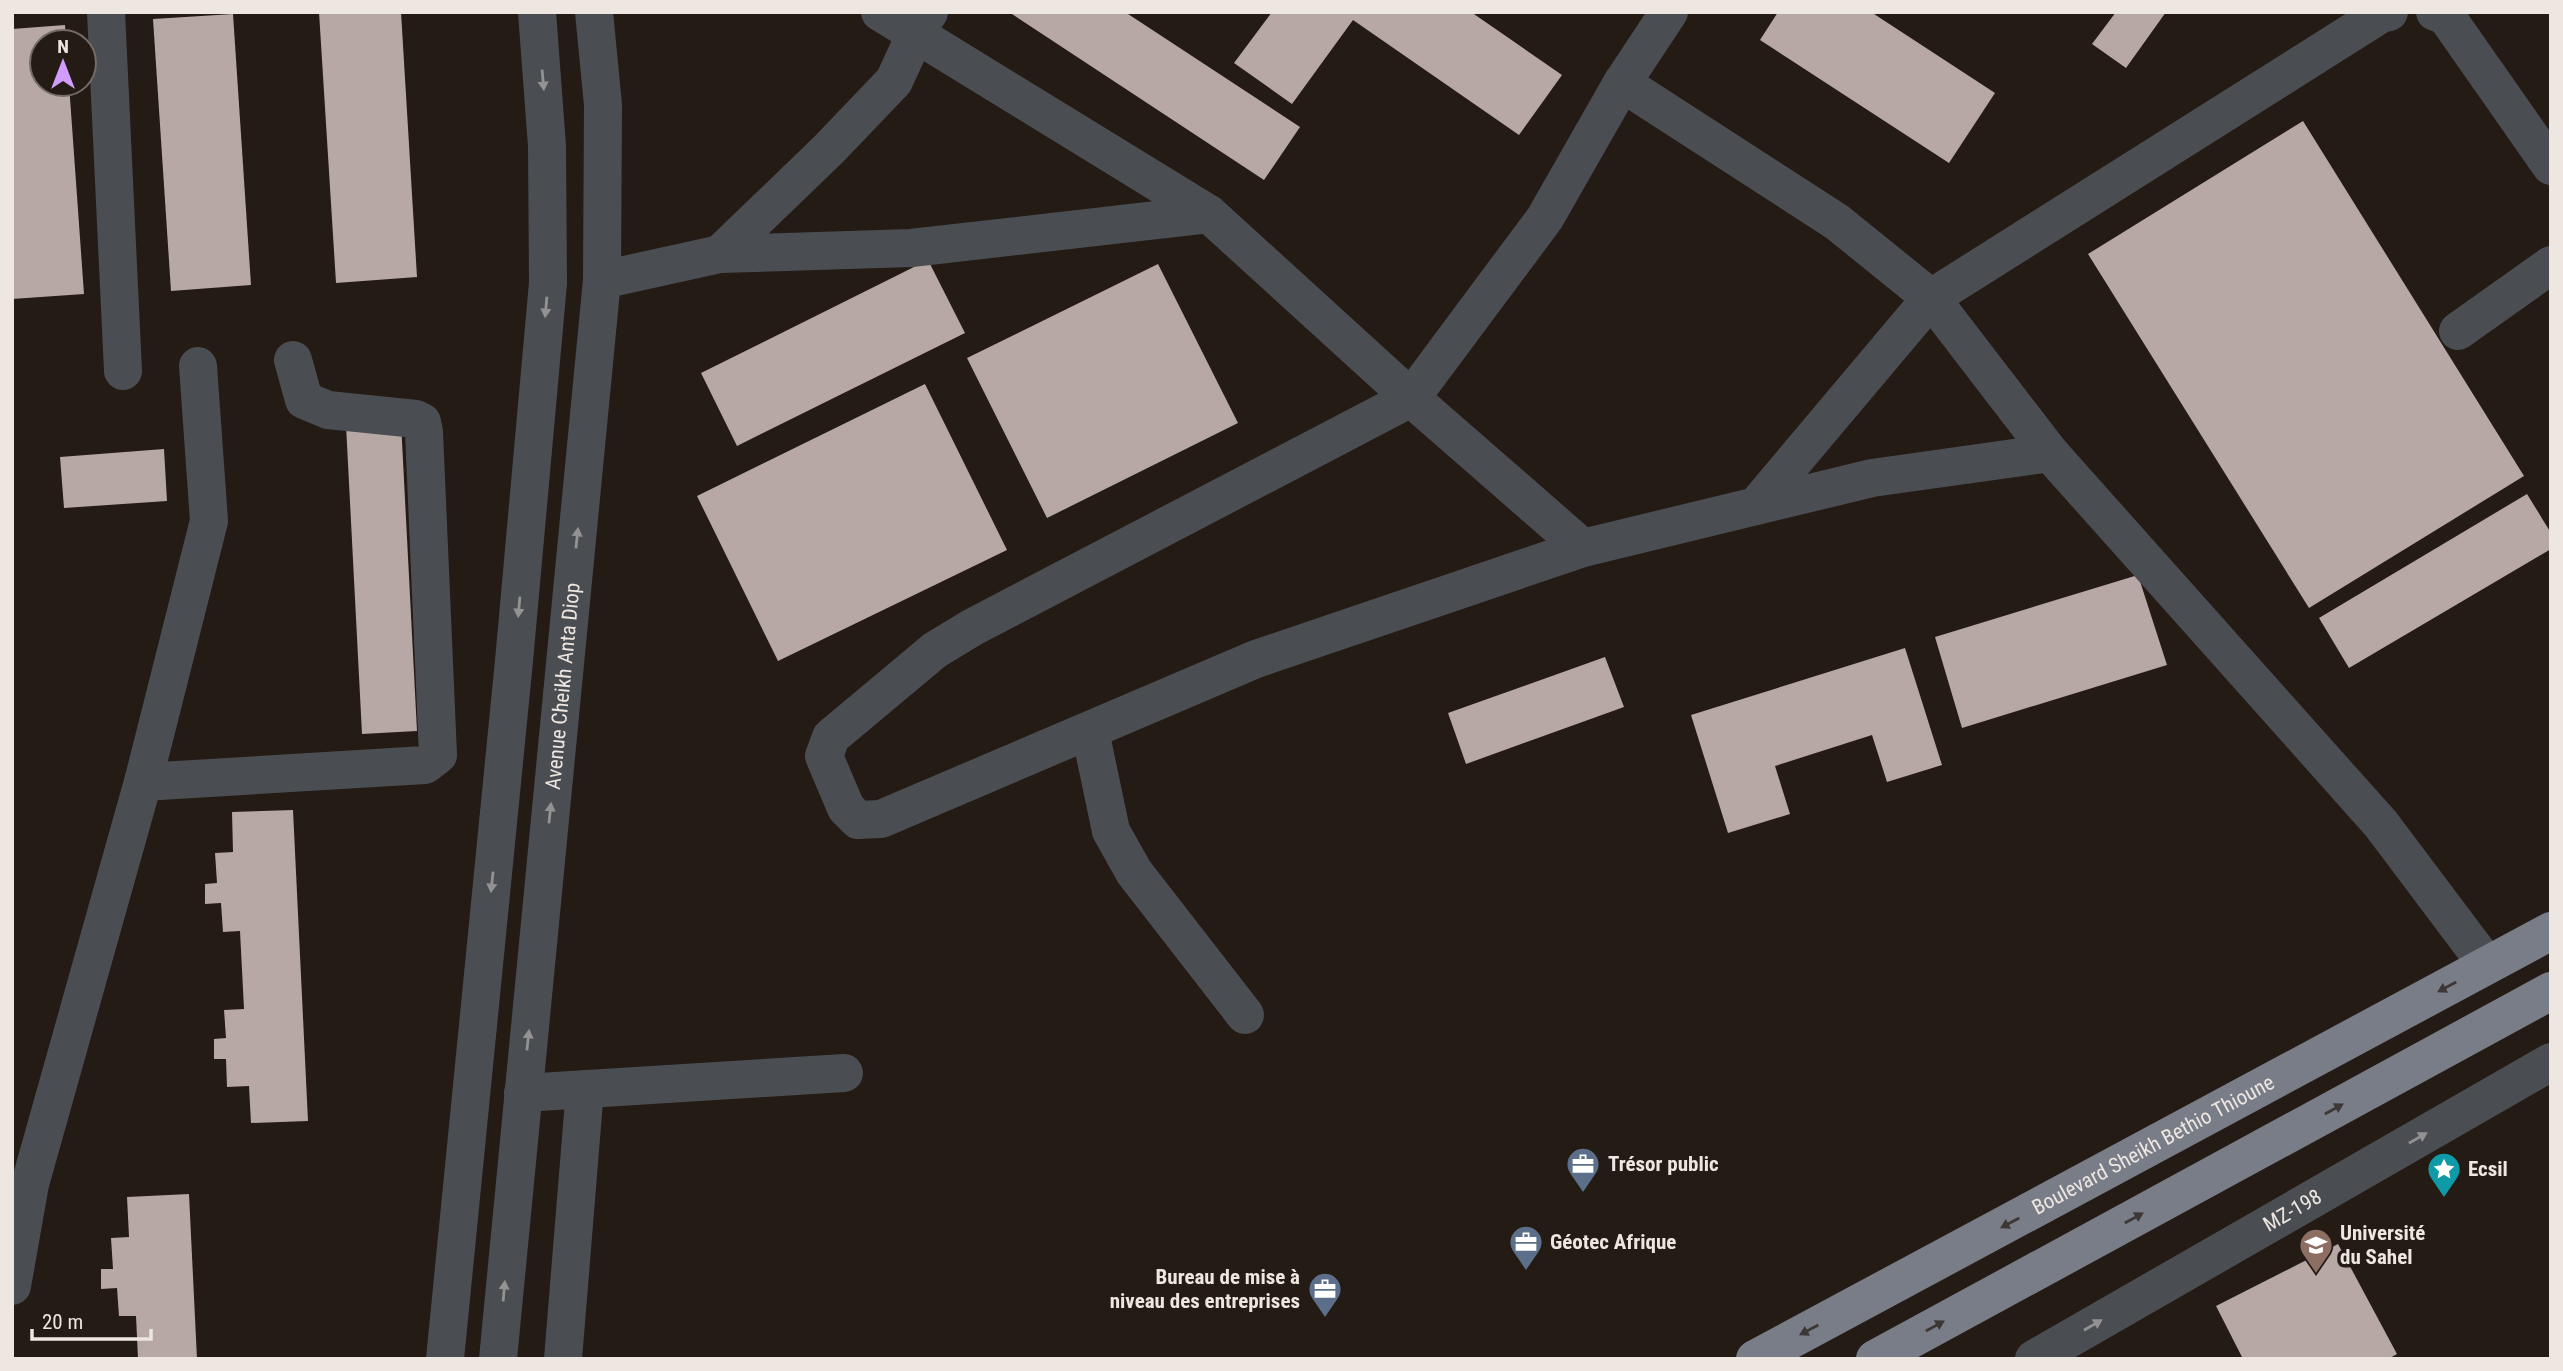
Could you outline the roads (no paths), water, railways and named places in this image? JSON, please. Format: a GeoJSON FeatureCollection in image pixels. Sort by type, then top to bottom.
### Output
{"type":"FeatureCollection","features":[{"type":"Feature","properties":{"kind":"main road","name":"Boulevard Sheikh Bethio Thioune"},"geometry":{"type":"LineString","coordinates":[[1755,1359],[2551,931]]}},
{"type":"Feature","properties":{"kind":"main road"},"geometry":{"type":"LineString","coordinates":[[1875,1359],[2551,991]]}},
{"type":"Feature","properties":{"kind":"street"},"geometry":{"type":"LineString","coordinates":[[106,12],[123,371]]}},
{"type":"Feature","properties":{"kind":"street"},"geometry":{"type":"LineString","coordinates":[[445,1359],[513,675],[548,283],[547,132],[537,12]]}},
{"type":"Feature","properties":{"kind":"street","name":"Avenue Cheikh Anta Diop"},"geometry":{"type":"LineString","coordinates":[[498,1359],[602,280],[603,106],[594,12]]}},
{"type":"Feature","properties":{"kind":"street"},"geometry":{"type":"LineString","coordinates":[[880,12],[922,22],[1209,214],[1411,398],[1583,548]]}},
{"type":"Feature","properties":{"kind":"street"},"geometry":{"type":"LineString","coordinates":[[1669,12],[1622,83],[1545,218],[1411,398],[972,627],[936,650],[831,737],[824,756],[846,808],[858,820],[881,819],[1256,659],[1583,548],[1872,478],[2050,453]]}},
{"type":"Feature","properties":{"kind":"street"},"geometry":{"type":"LineString","coordinates":[[1756,506],[1931,298],[2381,14],[2389,12]]}},
{"type":"Feature","properties":{"kind":"street"},"geometry":{"type":"LineString","coordinates":[[2435,12],[2446,16],[2551,166]]}},
{"type":"Feature","properties":{"kind":"street"},"geometry":{"type":"LineString","coordinates":[[720,254],[829,149],[894,80],[922,22]]}},
{"type":"Feature","properties":{"kind":"street"},"geometry":{"type":"LineString","coordinates":[[1622,83],[1837,222],[1931,298],[2050,453],[2381,824],[2487,965]]}},
{"type":"Feature","properties":{"kind":"street"},"geometry":{"type":"LineString","coordinates":[[602,280],[720,254],[911,248],[1209,214]]}},
{"type":"Feature","properties":{"kind":"street"},"geometry":{"type":"LineString","coordinates":[[2458,331],[2551,265]]}},
{"type":"Feature","properties":{"kind":"street"},"geometry":{"type":"LineString","coordinates":[[143,782],[425,765],[439,755],[422,422],[416,419],[328,410],[304,400],[293,360]]}},
{"type":"Feature","properties":{"kind":"street"},"geometry":{"type":"LineString","coordinates":[[12,1286],[21,1184],[143,782],[208,521],[198,366]]}},
{"type":"Feature","properties":{"kind":"street"},"geometry":{"type":"LineString","coordinates":[[1090,731],[1111,831],[1133,872],[1245,1015]]}},
{"type":"Feature","properties":{"kind":"street","name":"MZ-198"},"geometry":{"type":"LineString","coordinates":[[2034,1359],[2551,1062]]}},
{"type":"Feature","properties":{"kind":"street"},"geometry":{"type":"LineString","coordinates":[[523,1093],[844,1073]]}},
{"type":"Feature","properties":{"kind":"street"},"geometry":{"type":"LineString","coordinates":[[563,1359],[585,1089]]}},
{"type":"Feature","properties":{"kind":"place","name":"Trésor public"},"geometry":{"type":"Point","coordinates":[1583,1194]}},
{"type":"Feature","properties":{"kind":"place","name":"Ecsil"},"geometry":{"type":"Point","coordinates":[2444,1199]}},
{"type":"Feature","properties":{"kind":"place","name":"Géotec Afrique"},"geometry":{"type":"Point","coordinates":[1526,1272]}},
{"type":"Feature","properties":{"kind":"place","name":"Université du Sahel"},"geometry":{"type":"Point","coordinates":[2316,1275]}},
{"type":"Feature","properties":{"kind":"place","name":"Bureau de mise à niveau des entreprises"},"geometry":{"type":"Point","coordinates":[1325,1319]}}]}
